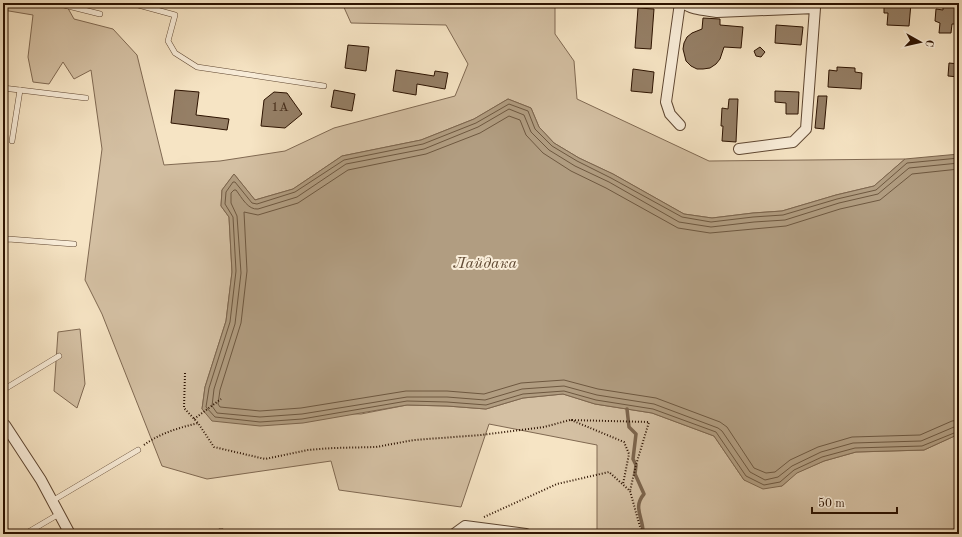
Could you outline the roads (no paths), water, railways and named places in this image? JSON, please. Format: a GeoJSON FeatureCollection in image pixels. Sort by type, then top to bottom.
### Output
{"type":"FeatureCollection","features":[{"type":"Feature","properties":{"kind":"street"},"geometry":{"type":"LineString","coordinates":[[680,3],[666,102],[670,114],[680,125]]}},
{"type":"Feature","properties":{"kind":"street"},"geometry":{"type":"LineString","coordinates":[[684,3],[701,10],[717,12],[815,8],[806,129],[793,142],[739,149]]}},
{"type":"Feature","properties":{"kind":"street"},"geometry":{"type":"LineString","coordinates":[[4,424],[41,480],[70,534]]}},
{"type":"Feature","properties":{"kind":"street"},"geometry":{"type":"LineString","coordinates":[[454,534],[465,526],[526,534]]}},
{"type":"Feature","properties":{"kind":"lane"},"geometry":{"type":"LineString","coordinates":[[56,3],[100,14]]}},
{"type":"Feature","properties":{"kind":"lane"},"geometry":{"type":"LineString","coordinates":[[131,3],[175,15],[168,41],[175,53],[197,67],[324,86]]}},
{"type":"Feature","properties":{"kind":"lane"},"geometry":{"type":"LineString","coordinates":[[3,88],[86,98]]}},
{"type":"Feature","properties":{"kind":"lane"},"geometry":{"type":"LineString","coordinates":[[12,141],[20,90]]}},
{"type":"Feature","properties":{"kind":"lane"},"geometry":{"type":"LineString","coordinates":[[3,240],[8,239],[74,244]]}},
{"type":"Feature","properties":{"kind":"lane"},"geometry":{"type":"LineString","coordinates":[[3,390],[60,356]]}},
{"type":"Feature","properties":{"kind":"lane"},"geometry":{"type":"LineString","coordinates":[[52,501],[138,450]]}},
{"type":"Feature","properties":{"kind":"lane"},"geometry":{"type":"LineString","coordinates":[[26,534],[58,514]]}},
{"type":"Feature","properties":{"kind":"water","name":"Лайдака"},"geometry":{"type":"Polygon","coordinates":[[[508,99],[531,108],[539,127],[554,143],[579,158],[613,174],[684,214],[712,218],[782,211],[836,195],[874,186],[905,159],[959,154],[959,434],[924,450],[856,452],[824,461],[797,473],[782,486],[763,489],[744,480],[714,436],[652,413],[595,404],[563,394],[523,398],[486,409],[407,405],[303,423],[260,426],[212,421],[202,409],[205,387],[226,321],[232,272],[229,217],[221,206],[222,190],[234,174],[255,200],[293,189],[342,156],[421,140],[474,119],[508,99]]]}},
{"type":"Feature","properties":{"kind":"waterway"},"geometry":{"type":"LineString","coordinates":[[627,409],[629,427],[636,434],[633,459],[636,465],[635,474],[644,494],[639,504],[643,534]]}}]}
